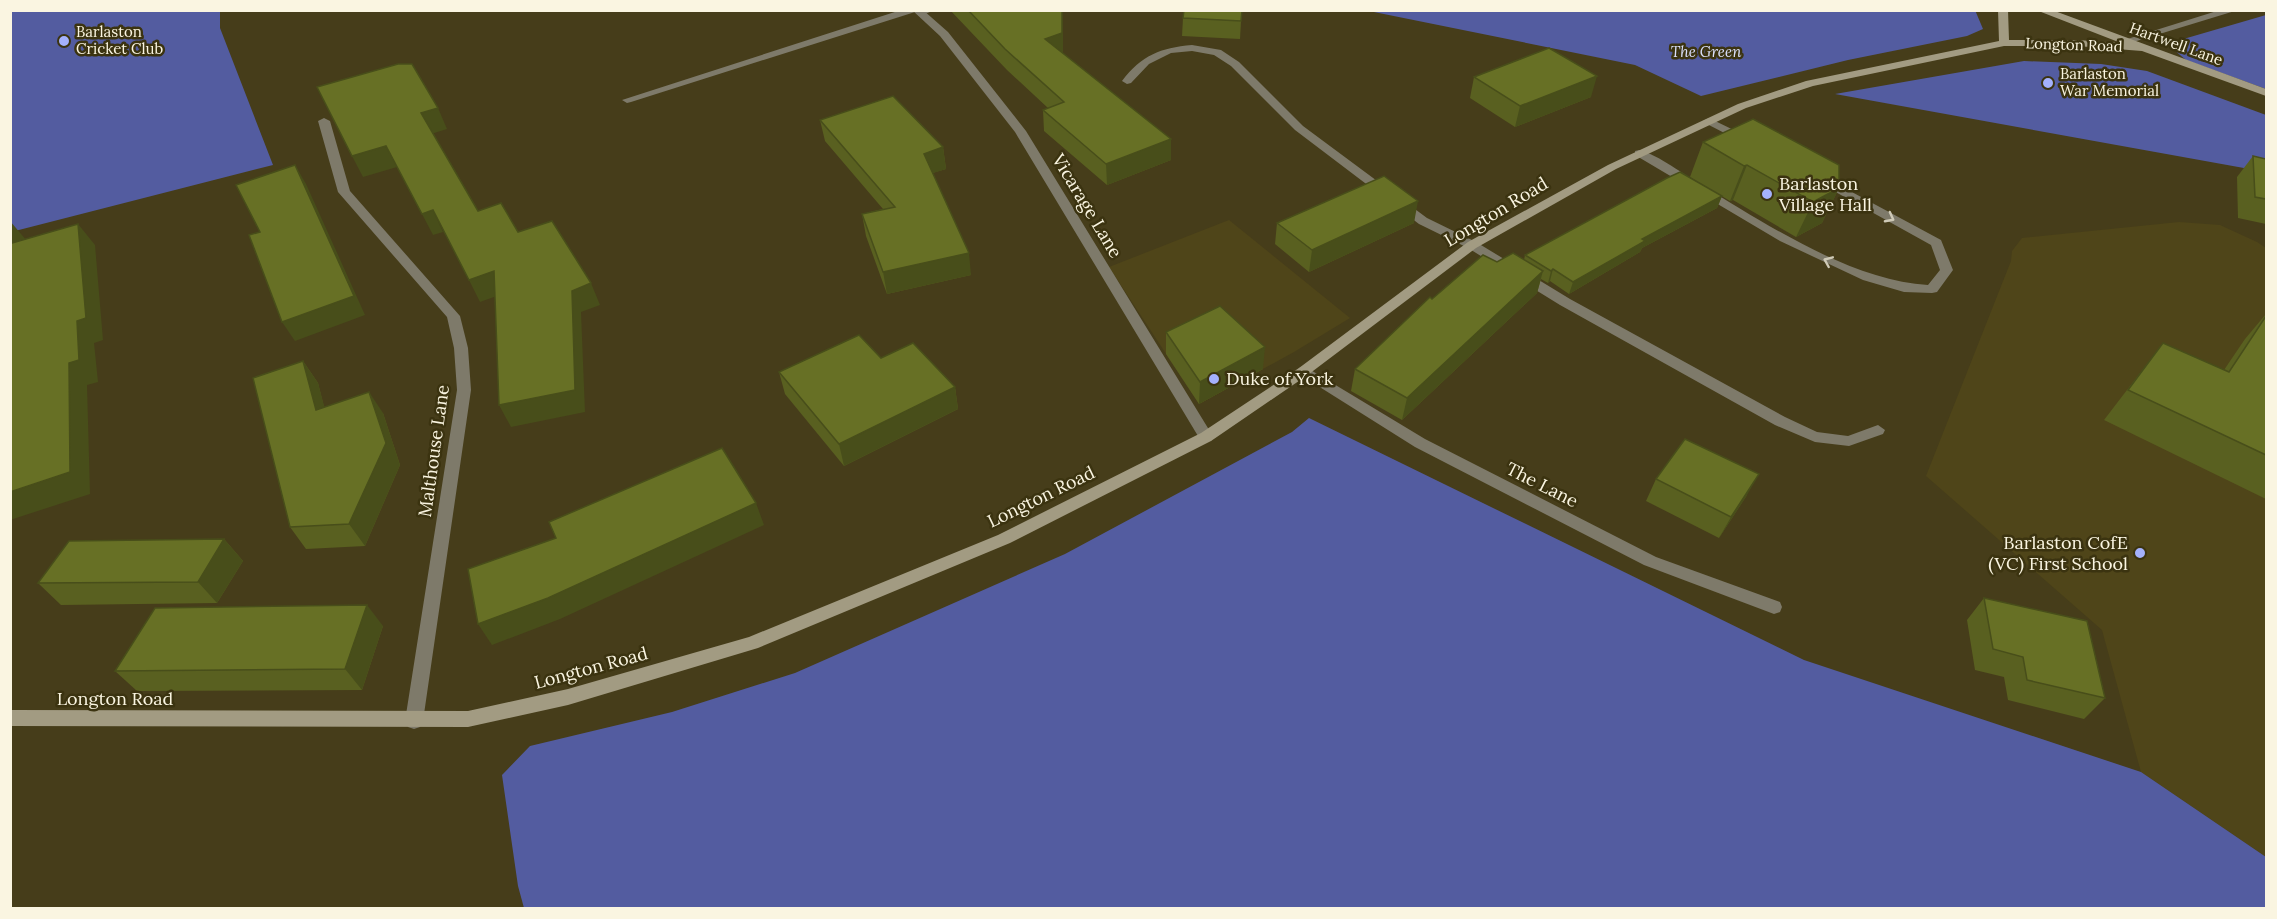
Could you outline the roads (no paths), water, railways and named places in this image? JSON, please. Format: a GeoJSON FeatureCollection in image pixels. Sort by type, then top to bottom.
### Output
{"type":"FeatureCollection","features":[{"type":"Feature","properties":{"kind":"street","name":"Longton Road"},"geometry":{"type":"LineString","coordinates":[[2003,10],[2004,43]]}},
{"type":"Feature","properties":{"kind":"street","name":"Hartwell Lane"},"geometry":{"type":"LineString","coordinates":[[2041,10],[2266,93]]}},
{"type":"Feature","properties":{"kind":"street"},"geometry":{"type":"LineString","coordinates":[[2126,41],[2233,10]]}},
{"type":"Feature","properties":{"kind":"street"},"geometry":{"type":"LineString","coordinates":[[627,100],[920,11]]}},
{"type":"Feature","properties":{"kind":"street","name":"Vicarage Lane"},"geometry":{"type":"LineString","coordinates":[[920,11],[944,34],[1020,131],[1206,437]]}},
{"type":"Feature","properties":{"kind":"street","name":"Longton Road"},"geometry":{"type":"LineString","coordinates":[[10,718],[414,721],[468,719],[546,702],[753,643],[1004,538],[1206,437],[1304,371],[1472,245],[1639,153],[1742,106],[1810,83],[2004,43],[2077,43],[2145,48]]}},
{"type":"Feature","properties":{"kind":"street"},"geometry":{"type":"LineString","coordinates":[[1127,81],[1145,62],[1169,50],[1192,48],[1217,52],[1235,64],[1299,128],[1423,221],[1472,245],[1565,302],[1780,421],[1815,437],[1849,441],[1878,430]]}},
{"type":"Feature","properties":{"kind":"street","name":"Malthouse Lane"},"geometry":{"type":"LineString","coordinates":[[324,121],[344,192],[453,316],[461,348],[464,390],[414,721]]}},
{"type":"Feature","properties":{"kind":"street"},"geometry":{"type":"LineString","coordinates":[[1709,121],[1751,143]]}},
{"type":"Feature","properties":{"kind":"street"},"geometry":{"type":"LineString","coordinates":[[1639,153],[1811,253],[1902,289],[1918,292],[1932,289],[1947,270],[1936,243],[1813,176]]}},
{"type":"Feature","properties":{"kind":"street","name":"The Lane"},"geometry":{"type":"LineString","coordinates":[[1304,371],[1420,443],[1546,509],[1650,561],[1774,607]]}},
{"type":"Feature","properties":{"kind":"place","name":"Barlaston Cricket Club"},"geometry":{"type":"Point","coordinates":[64,41]}},
{"type":"Feature","properties":{"kind":"place","name":"Barlaston War Memorial"},"geometry":{"type":"Point","coordinates":[2048,83]}},
{"type":"Feature","properties":{"kind":"place","name":"Barlaston Village Hall"},"geometry":{"type":"Point","coordinates":[1767,194]}},
{"type":"Feature","properties":{"kind":"place","name":"Duke of York"},"geometry":{"type":"Point","coordinates":[1214,379]}},
{"type":"Feature","properties":{"kind":"place","name":"Barlaston CofE (VC) First School"},"geometry":{"type":"Point","coordinates":[2140,553]}},
{"type":"Feature","properties":{"kind":"park label","name":"The Green"},"geometry":{"type":"Point","coordinates":[1706,52]}}]}
